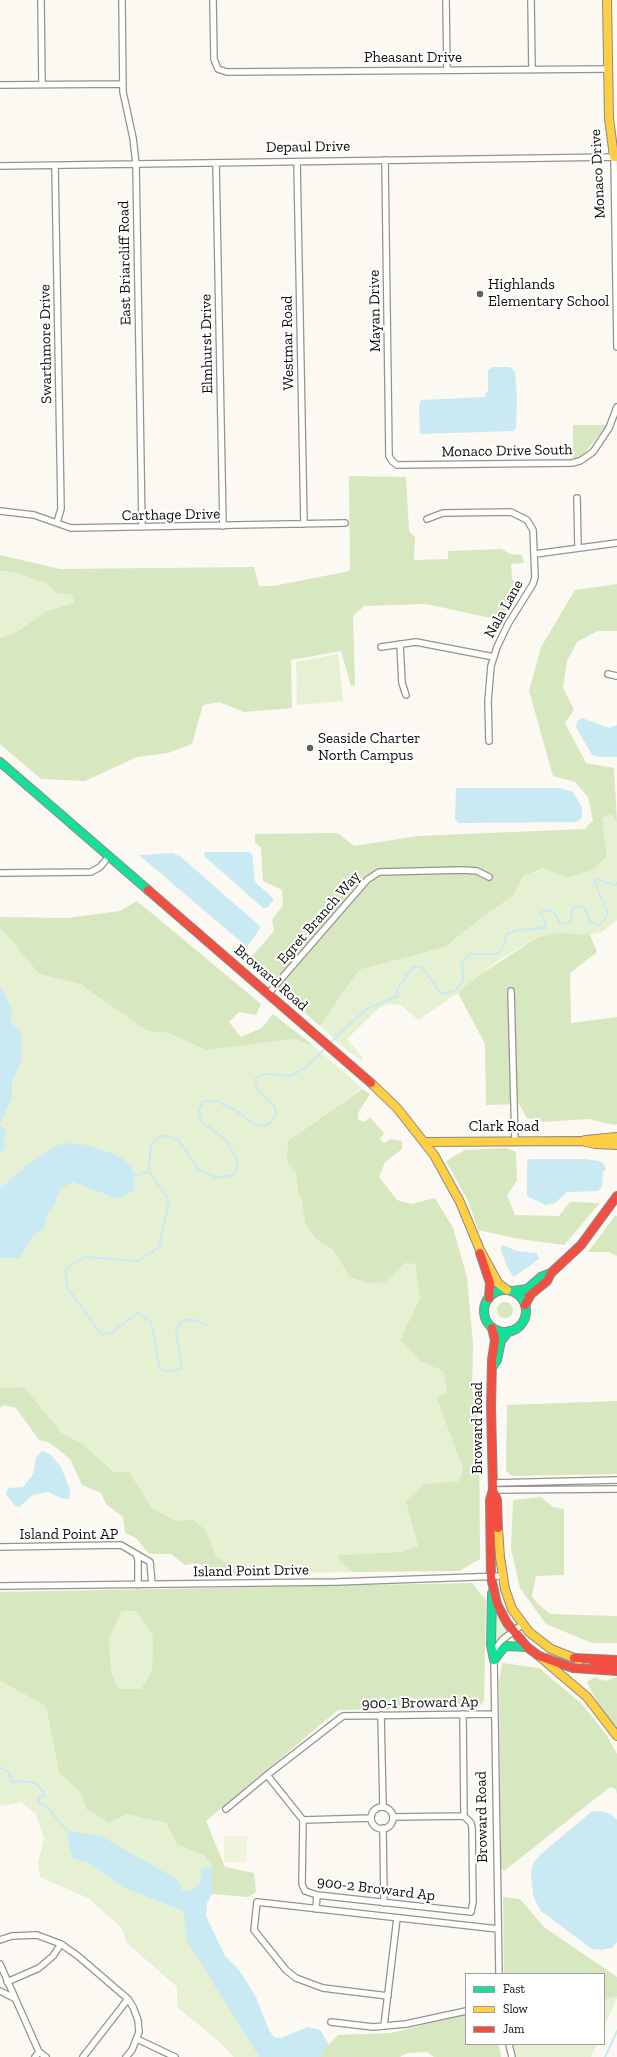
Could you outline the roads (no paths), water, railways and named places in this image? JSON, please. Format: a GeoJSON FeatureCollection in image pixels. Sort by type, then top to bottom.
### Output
{"type":"FeatureCollection","features":[{"type":"Feature","properties":{"kind":"main road","name":"Monaco Drive"},"geometry":{"type":"LineString","coordinates":[[607,0],[609,118],[615,157]]}},
{"type":"Feature","properties":{"kind":"main road","name":"Broward Road"},"geometry":{"type":"LineString","coordinates":[[0,762],[383,1094],[425,1142],[456,1195],[480,1250],[498,1283],[510,1291]]}},
{"type":"Feature","properties":{"kind":"main road","name":"Clark Road"},"geometry":{"type":"LineString","coordinates":[[582,1141],[596,1138],[617,1137]]}},
{"type":"Feature","properties":{"kind":"main road","name":"Clark Road"},"geometry":{"type":"LineString","coordinates":[[425,1142],[582,1141],[617,1145]]}},
{"type":"Feature","properties":{"kind":"main road"},"geometry":{"type":"LineString","coordinates":[[525,1305],[531,1294],[546,1281],[551,1273],[581,1245],[617,1196]]}},
{"type":"Feature","properties":{"kind":"main road","name":"Broward Road"},"geometry":{"type":"LineString","coordinates":[[480,1250],[482,1265],[490,1283],[489,1298]]}},
{"type":"Feature","properties":{"kind":"main road"},"geometry":{"type":"LineString","coordinates":[[510,1291],[522,1299],[525,1305],[526,1316],[520,1326],[504,1332],[492,1328],[488,1324],[484,1313],[486,1302],[489,1298],[497,1292],[527,1289],[541,1277],[551,1273]]}},
{"type":"Feature","properties":{"kind":"main road","name":"Broward Road"},"geometry":{"type":"LineString","coordinates":[[492,1328],[495,1334],[492,1360],[493,1366],[490,1407],[493,1486],[497,1500],[502,1576],[509,1602],[530,1632],[552,1649],[574,1658]]}},
{"type":"Feature","properties":{"kind":"main road","name":"Broward Road"},"geometry":{"type":"LineString","coordinates":[[493,1366],[497,1360],[501,1341],[510,1331]]}},
{"type":"Feature","properties":{"kind":"main road","name":"Broward Road"},"geometry":{"type":"LineString","coordinates":[[493,1486],[490,1500],[491,1576],[497,1604],[513,1631],[527,1647],[539,1656]]}},
{"type":"Feature","properties":{"kind":"main road"},"geometry":{"type":"LineString","coordinates":[[493,1586],[492,1645],[494,1660]]}},
{"type":"Feature","properties":{"kind":"main road"},"geometry":{"type":"LineString","coordinates":[[494,1660],[505,1646],[514,1645],[527,1647]]}},
{"type":"Feature","properties":{"kind":"main road"},"geometry":{"type":"LineString","coordinates":[[539,1656],[573,1668],[617,1671]]}},
{"type":"Feature","properties":{"kind":"main road"},"geometry":{"type":"LineString","coordinates":[[539,1656],[587,1697],[607,1720],[617,1736]]}},
{"type":"Feature","properties":{"kind":"main road"},"geometry":{"type":"LineString","coordinates":[[574,1658],[617,1660]]}},
{"type":"Feature","properties":{"kind":"main road"},"geometry":{"type":"LineString","coordinates":[[574,1658],[600,1664],[617,1665]]}},
{"type":"Feature","properties":{"kind":"street"},"geometry":{"type":"LineString","coordinates":[[41,0],[42,84]]}},
{"type":"Feature","properties":{"kind":"street","name":"East Briarcliff Road"},"geometry":{"type":"LineString","coordinates":[[122,0],[123,84],[136,164],[142,527]]}},
{"type":"Feature","properties":{"kind":"street","name":"Pheasant Drive"},"geometry":{"type":"LineString","coordinates":[[213,0],[214,59],[218,69],[227,72],[608,69]]}},
{"type":"Feature","properties":{"kind":"street"},"geometry":{"type":"LineString","coordinates":[[446,0],[447,70]]}},
{"type":"Feature","properties":{"kind":"street"},"geometry":{"type":"LineString","coordinates":[[531,0],[532,70]]}},
{"type":"Feature","properties":{"kind":"street"},"geometry":{"type":"LineString","coordinates":[[0,85],[123,84]]}},
{"type":"Feature","properties":{"kind":"street","name":"Depaul Drive"},"geometry":{"type":"LineString","coordinates":[[0,166],[615,157]]}},
{"type":"Feature","properties":{"kind":"street","name":"Monaco Drive"},"geometry":{"type":"LineString","coordinates":[[615,157],[617,346]]}},
{"type":"Feature","properties":{"kind":"street","name":"Mayan Drive"},"geometry":{"type":"LineString","coordinates":[[385,160],[389,456],[392,462]]}},
{"type":"Feature","properties":{"kind":"street","name":"Westmar Road"},"geometry":{"type":"LineString","coordinates":[[298,162],[304,524]]}},
{"type":"Feature","properties":{"kind":"street","name":"Elmhurst Drive"},"geometry":{"type":"LineString","coordinates":[[216,163],[223,526]]}},
{"type":"Feature","properties":{"kind":"street","name":"Swarthmore Drive"},"geometry":{"type":"LineString","coordinates":[[55,166],[60,509],[57,522]]}},
{"type":"Feature","properties":{"kind":"street","name":"Monaco Drive South"},"geometry":{"type":"LineString","coordinates":[[392,462],[397,465],[572,463],[580,461],[593,452],[609,428],[617,407]]}},
{"type":"Feature","properties":{"kind":"street"},"geometry":{"type":"LineString","coordinates":[[577,498],[578,548]]}},
{"type":"Feature","properties":{"kind":"street","name":"Carthage Drive"},"geometry":{"type":"LineString","coordinates":[[0,511],[34,515],[71,528],[345,523]]}},
{"type":"Feature","properties":{"kind":"street","name":"Nala Lane"},"geometry":{"type":"LineString","coordinates":[[426,519],[443,513],[515,513],[522,516],[530,525],[534,537],[535,577],[533,584],[508,624],[494,657],[489,688],[489,742]]}},
{"type":"Feature","properties":{"kind":"street"},"geometry":{"type":"LineString","coordinates":[[535,554],[617,543]]}},
{"type":"Feature","properties":{"kind":"street"},"geometry":{"type":"LineString","coordinates":[[381,647],[423,642],[494,657]]}},
{"type":"Feature","properties":{"kind":"street"},"geometry":{"type":"LineString","coordinates":[[400,644],[402,683],[406,695]]}},
{"type":"Feature","properties":{"kind":"street"},"geometry":{"type":"LineString","coordinates":[[608,674],[617,676]]}},
{"type":"Feature","properties":{"kind":"street"},"geometry":{"type":"LineString","coordinates":[[0,873],[91,872],[100,867],[109,856]]}},
{"type":"Feature","properties":{"kind":"street","name":"Egret Branch Way"},"geometry":{"type":"LineString","coordinates":[[268,994],[367,880],[379,872],[463,870],[477,871],[489,876]]}},
{"type":"Feature","properties":{"kind":"street"},"geometry":{"type":"LineString","coordinates":[[511,991],[515,1141]]}},
{"type":"Feature","properties":{"kind":"street"},"geometry":{"type":"LineString","coordinates":[[493,1486],[617,1480]]}},
{"type":"Feature","properties":{"kind":"street"},"geometry":{"type":"LineString","coordinates":[[493,1486],[617,1489]]}},
{"type":"Feature","properties":{"kind":"street","name":"Island Point AP"},"geometry":{"type":"LineString","coordinates":[[0,1547],[121,1545],[150,1562],[152,1584]]}},
{"type":"Feature","properties":{"kind":"street","name":"Island Point AP"},"geometry":{"type":"LineString","coordinates":[[136,1554],[138,1559],[138,1585]]}},
{"type":"Feature","properties":{"kind":"street","name":"Island Point Drive"},"geometry":{"type":"LineString","coordinates":[[0,1586],[336,1582],[502,1576]]}},
{"type":"Feature","properties":{"kind":"street"},"geometry":{"type":"LineString","coordinates":[[494,1660],[499,1643],[523,1624]]}},
{"type":"Feature","properties":{"kind":"street","name":"Broward Road"},"geometry":{"type":"LineString","coordinates":[[494,1660],[499,1973]]}},
{"type":"Feature","properties":{"kind":"street","name":"900-2 Broward Ap"},"geometry":{"type":"LineString","coordinates":[[303,1820],[302,1884],[305,1891],[317,1895],[471,1912],[474,1902],[472,1828],[471,1823],[464,1816],[463,1714]]}},
{"type":"Feature","properties":{"kind":"street","name":"900-1 Broward Ap"},"geometry":{"type":"LineString","coordinates":[[267,1775],[338,1718],[346,1716],[381,1715],[494,1714]]}},
{"type":"Feature","properties":{"kind":"street"},"geometry":{"type":"LineString","coordinates":[[381,1715],[383,1807]]}},
{"type":"Feature","properties":{"kind":"street"},"geometry":{"type":"LineString","coordinates":[[226,1809],[267,1775],[303,1820],[372,1818]]}},
{"type":"Feature","properties":{"kind":"street"},"geometry":{"type":"LineString","coordinates":[[383,1807],[391,1812],[393,1817],[391,1824],[383,1828]]}},
{"type":"Feature","properties":{"kind":"street"},"geometry":{"type":"LineString","coordinates":[[383,1807],[374,1811],[372,1818],[374,1824],[383,1828]]}},
{"type":"Feature","properties":{"kind":"street"},"geometry":{"type":"LineString","coordinates":[[393,1817],[464,1816]]}},
{"type":"Feature","properties":{"kind":"street"},"geometry":{"type":"LineString","coordinates":[[383,1828],[384,1903]]}},
{"type":"Feature","properties":{"kind":"street"},"geometry":{"type":"LineString","coordinates":[[316,1909],[317,1895]]}},
{"type":"Feature","properties":{"kind":"street"},"geometry":{"type":"LineString","coordinates":[[388,1996],[323,1988],[296,1978],[286,1970],[254,1930],[257,1902],[498,1930]]}},
{"type":"Feature","properties":{"kind":"street"},"geometry":{"type":"LineString","coordinates":[[384,2026],[397,1918]]}},
{"type":"Feature","properties":{"kind":"street"},"geometry":{"type":"LineString","coordinates":[[0,1940],[12,1936],[31,1935],[45,1937],[61,1944],[78,1956],[128,1999],[138,2020],[137,2039],[126,2057]]}},
{"type":"Feature","properties":{"kind":"street"},"geometry":{"type":"LineString","coordinates":[[7,1982],[39,1968],[52,1956],[61,1944]]}},
{"type":"Feature","properties":{"kind":"street"},"geometry":{"type":"LineString","coordinates":[[0,1964],[37,2055],[46,2057]]}},
{"type":"Feature","properties":{"kind":"street"},"geometry":{"type":"LineString","coordinates":[[0,1991],[14,1998]]}},
{"type":"Feature","properties":{"kind":"street"},"geometry":{"type":"LineString","coordinates":[[83,2057],[128,1999]]}},
{"type":"Feature","properties":{"kind":"street"},"geometry":{"type":"LineString","coordinates":[[331,2022],[373,2027],[406,2024],[465,2011]]}},
{"type":"Feature","properties":{"kind":"street"},"geometry":{"type":"LineString","coordinates":[[137,2039],[175,2057]]}},
{"type":"Feature","properties":{"kind":"street"},"geometry":{"type":"LineString","coordinates":[[509,2045],[512,2057]]}},
{"type":"Feature","properties":{"kind":"water"},"geometry":{"type":"Polygon","coordinates":[[[493,367],[510,367],[515,372],[517,396],[516,426],[514,431],[420,434],[419,406],[421,400],[484,397],[488,390],[488,370],[493,367]]]}},
{"type":"Feature","properties":{"kind":"water"},"geometry":{"type":"Polygon","coordinates":[[[582,718],[609,728],[617,725],[617,757],[599,757],[592,755],[576,727],[577,721],[582,718]]]}},
{"type":"Feature","properties":{"kind":"water"},"geometry":{"type":"Polygon","coordinates":[[[456,788],[560,788],[573,792],[582,807],[581,819],[576,822],[459,823],[455,819],[456,788]]]}},
{"type":"Feature","properties":{"kind":"water"},"geometry":{"type":"Polygon","coordinates":[[[205,852],[249,852],[252,854],[255,882],[274,899],[267,908],[263,908],[204,856],[205,852]]]}},
{"type":"Feature","properties":{"kind":"water"},"geometry":{"type":"Polygon","coordinates":[[[173,853],[181,857],[261,927],[247,947],[139,855],[173,853]]]}},
{"type":"Feature","properties":{"kind":"water"},"geometry":{"type":"Polygon","coordinates":[[[0,985],[12,1009],[11,1023],[22,1033],[21,1062],[12,1083],[12,1099],[0,1124],[0,985]]]}},
{"type":"Feature","properties":{"kind":"water"},"geometry":{"type":"Polygon","coordinates":[[[0,1124],[5,1129],[4,1148],[0,1154],[0,1124]]]}},
{"type":"Feature","properties":{"kind":"water"},"geometry":{"type":"Polygon","coordinates":[[[68,1143],[87,1145],[118,1156],[132,1166],[135,1190],[117,1199],[73,1182],[60,1189],[54,1207],[48,1212],[44,1229],[33,1236],[20,1258],[0,1258],[0,1188],[27,1165],[57,1145],[68,1143]]]}},
{"type":"Feature","properties":{"kind":"water"},"geometry":{"type":"Polygon","coordinates":[[[530,1159],[585,1159],[600,1161],[606,1169],[603,1172],[602,1187],[598,1191],[567,1192],[555,1203],[546,1205],[527,1196],[527,1161],[530,1159]]]}},
{"type":"Feature","properties":{"kind":"water"},"geometry":{"type":"Polygon","coordinates":[[[502,1245],[517,1251],[537,1253],[539,1259],[514,1277],[508,1269],[501,1251],[502,1245]]]}},
{"type":"Feature","properties":{"kind":"water"},"geometry":{"type":"Polygon","coordinates":[[[42,1451],[51,1455],[61,1467],[70,1490],[69,1499],[63,1499],[48,1492],[33,1495],[19,1507],[15,1506],[6,1494],[8,1488],[23,1487],[33,1474],[36,1457],[42,1451]]]}},
{"type":"Feature","properties":{"kind":"water"},"geometry":{"type":"Polygon","coordinates":[[[602,1811],[611,1814],[617,1820],[617,1942],[612,1948],[601,1950],[592,1949],[541,1911],[533,1896],[531,1872],[534,1862],[540,1855],[591,1812],[602,1811]]]}},
{"type":"Feature","properties":{"kind":"water"},"geometry":{"type":"Polygon","coordinates":[[[70,1831],[101,1836],[178,1880],[182,1891],[192,1890],[200,1883],[201,1869],[212,1867],[212,1894],[207,1903],[206,1916],[225,1956],[239,1970],[256,1997],[269,2030],[274,2037],[281,2038],[308,2027],[320,2030],[329,2045],[319,2057],[259,2057],[187,1941],[183,1911],[122,1887],[89,1863],[73,1858],[67,1838],[70,1831]]]}},
{"type":"Feature","properties":{"kind":"waterway"},"geometry":{"type":"LineString","coordinates":[[330,1043],[365,1010],[398,996],[397,989],[413,967],[422,967],[441,994],[455,991],[463,981],[462,962],[470,954],[498,954],[503,948],[507,934],[518,930],[545,928],[546,922],[540,913],[546,910],[554,912],[560,923],[567,924],[571,922],[572,910],[576,906],[584,907],[590,921],[598,925],[604,921],[608,913],[594,881],[597,879],[615,885],[617,883]]}},
{"type":"Feature","properties":{"kind":"waterway"},"geometry":{"type":"LineString","coordinates":[[133,1176],[149,1172],[151,1145],[160,1135],[178,1139],[198,1169],[218,1178],[235,1174],[238,1161],[226,1140],[202,1122],[199,1110],[203,1101],[216,1101],[235,1110],[254,1124],[267,1126],[276,1116],[275,1107],[258,1091],[255,1079],[264,1074],[290,1076],[307,1067],[327,1046]]}},
{"type":"Feature","properties":{"kind":"waterway"},"geometry":{"type":"LineString","coordinates":[[149,1172],[169,1200],[159,1247],[138,1261],[84,1257],[65,1269],[67,1287],[101,1334],[111,1333],[138,1313],[151,1322],[160,1369],[172,1372],[182,1368],[176,1332],[180,1322],[191,1319],[206,1325]]}},
{"type":"Feature","properties":{"kind":"waterway"},"geometry":{"type":"LineString","coordinates":[[0,1767],[9,1772],[12,1782],[20,1781],[35,1783],[44,1792],[44,1796],[39,1798],[39,1803],[46,1806],[69,1833]]}},
{"type":"Feature","properties":{"kind":"waterway"},"geometry":{"type":"LineString","coordinates":[[605,2057],[617,2031]]}},
{"type":"Feature","properties":{"kind":"place","name":"Highlands Elementary School"},"geometry":{"type":"Point","coordinates":[480,294]}},
{"type":"Feature","properties":{"kind":"place","name":"Seaside Charter North Campus"},"geometry":{"type":"Point","coordinates":[310,748]}}]}
